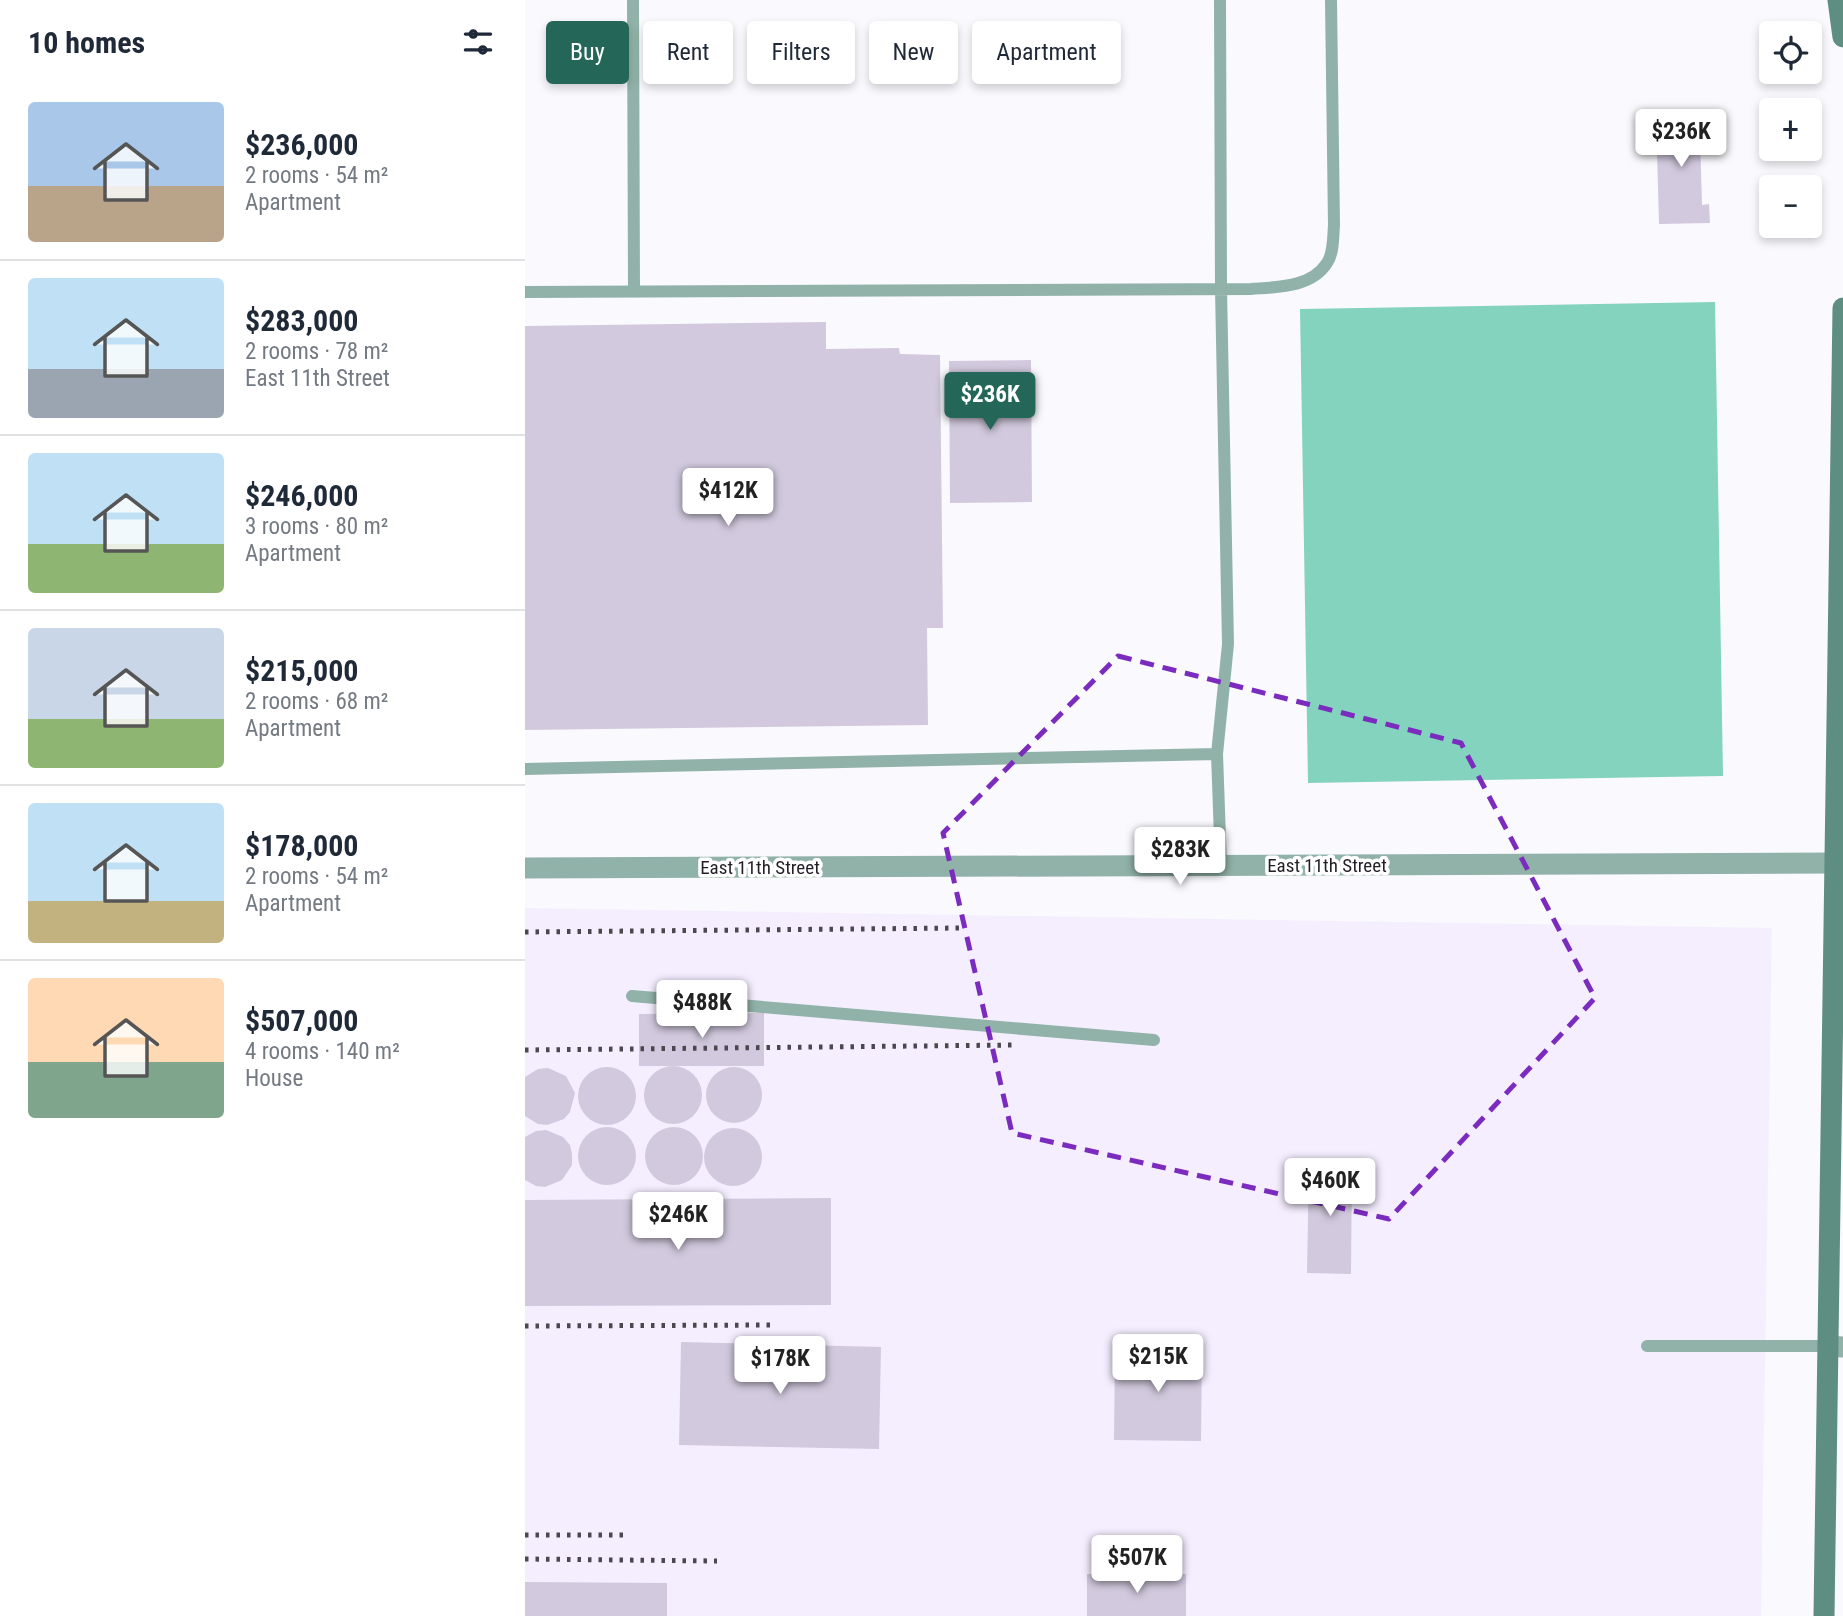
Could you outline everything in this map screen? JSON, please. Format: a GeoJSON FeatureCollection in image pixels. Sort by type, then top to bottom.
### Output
{"type":"FeatureCollection","features":[{"type":"Feature","properties":{"kind":"main road"},"geometry":{"type":"LineString","coordinates":[[1838,0],[1843,37]]}},
{"type":"Feature","properties":{"kind":"main road"},"geometry":{"type":"LineString","coordinates":[[1824,1616],[1836,1346],[1835,863],[1843,308]]}},
{"type":"Feature","properties":{"kind":"street","name":"East 11th Street"},"geometry":{"type":"LineString","coordinates":[[525,867],[1835,863]]}},
{"type":"Feature","properties":{"kind":"lane"},"geometry":{"type":"LineString","coordinates":[[633,0],[634,291]]}},
{"type":"Feature","properties":{"kind":"lane"},"geometry":{"type":"LineString","coordinates":[[1220,0],[1221,289],[1228,644],[1217,754],[1221,866]]}},
{"type":"Feature","properties":{"kind":"lane"},"geometry":{"type":"LineString","coordinates":[[525,292],[1251,289],[1298,284],[1328,263],[1334,225],[1331,0]]}},
{"type":"Feature","properties":{"kind":"lane"},"geometry":{"type":"LineString","coordinates":[[525,769],[1217,754]]}},
{"type":"Feature","properties":{"kind":"lane"},"geometry":{"type":"LineString","coordinates":[[632,996],[1154,1040]]}},
{"type":"Feature","properties":{"kind":"lane"},"geometry":{"type":"LineString","coordinates":[[1647,1346],[1836,1346]]}},
{"type":"Feature","properties":{"kind":"highlighted area"},"geometry":{"type":"Polygon","coordinates":[[[1118,656],[1461,743],[1595,998],[1389,1219],[1012,1133],[943,833],[1118,656]]]}},
{"type":"Feature","properties":{"kind":"shaded area"},"geometry":{"type":"Polygon","coordinates":[[[1715,302],[1723,776],[1308,783],[1300,309],[1715,302]]]}},
{"type":"Feature","properties":{"kind":"shaded area"},"geometry":{"type":"Polygon","coordinates":[[[525,908],[1772,928],[1761,1616],[525,1616],[525,908]]]}},
{"type":"Feature","properties":{"kind":"building"},"geometry":{"type":"Polygon","coordinates":[[[1708,115],[1708,137],[1700,137],[1702,205],[1709,204],[1710,223],[1659,224],[1656,116],[1708,115]]]}},
{"type":"Feature","properties":{"kind":"building"},"geometry":{"type":"Polygon","coordinates":[[[826,322],[826,349],[899,348],[900,354],[940,355],[943,628],[927,628],[928,725],[525,730],[525,326],[826,322]]]}},
{"type":"Feature","properties":{"kind":"building"},"geometry":{"type":"Polygon","coordinates":[[[1031,360],[1032,502],[950,503],[949,361],[1031,360]]]}},
{"type":"Feature","properties":{"kind":"building"},"geometry":{"type":"Polygon","coordinates":[[[764,1013],[764,1066],[639,1066],[639,1014],[764,1013]]]}},
{"type":"Feature","properties":{"kind":"building"},"geometry":{"type":"Polygon","coordinates":[[[673,1066],[689,1071],[697,1079],[702,1095],[697,1111],[689,1119],[673,1124],[657,1119],[649,1111],[644,1095],[649,1079],[657,1071],[673,1066]]]}},
{"type":"Feature","properties":{"kind":"building"},"geometry":{"type":"Polygon","coordinates":[[[607,1067],[623,1072],[631,1080],[636,1096],[631,1112],[623,1120],[607,1125],[591,1120],[583,1112],[578,1096],[583,1080],[591,1072],[607,1067]]]}},
{"type":"Feature","properties":{"kind":"building"},"geometry":{"type":"Polygon","coordinates":[[[728,1067],[740,1067],[750,1071],[758,1079],[762,1095],[758,1111],[750,1119],[740,1123],[728,1123],[718,1119],[710,1111],[706,1101],[706,1089],[710,1079],[718,1071],[728,1067]]]}},
{"type":"Feature","properties":{"kind":"building"},"geometry":{"type":"Polygon","coordinates":[[[548,1068],[566,1076],[575,1093],[570,1112],[564,1119],[547,1125],[538,1124],[525,1116],[525,1077],[538,1069],[548,1068]]]}},
{"type":"Feature","properties":{"kind":"building"},"geometry":{"type":"Polygon","coordinates":[[[607,1127],[623,1132],[631,1140],[636,1156],[631,1172],[623,1180],[607,1185],[591,1180],[583,1172],[578,1156],[583,1140],[591,1132],[607,1127]]]}},
{"type":"Feature","properties":{"kind":"building"},"geometry":{"type":"Polygon","coordinates":[[[674,1127],[690,1132],[698,1140],[703,1156],[698,1172],[690,1180],[674,1185],[658,1180],[650,1172],[645,1156],[650,1140],[658,1132],[674,1127]]]}},
{"type":"Feature","properties":{"kind":"building"},"geometry":{"type":"Polygon","coordinates":[[[733,1128],[749,1133],[757,1141],[762,1157],[757,1173],[749,1181],[733,1186],[717,1181],[709,1173],[704,1157],[709,1141],[717,1133],[733,1128]]]}},
{"type":"Feature","properties":{"kind":"building"},"geometry":{"type":"Polygon","coordinates":[[[546,1130],[563,1137],[570,1145],[572,1165],[562,1180],[545,1187],[525,1180],[525,1137],[536,1131],[546,1130]]]}},
{"type":"Feature","properties":{"kind":"building"},"geometry":{"type":"Polygon","coordinates":[[[1309,1162],[1352,1163],[1351,1274],[1307,1273],[1309,1162]]]}},
{"type":"Feature","properties":{"kind":"building"},"geometry":{"type":"Polygon","coordinates":[[[831,1198],[831,1305],[525,1306],[525,1200],[831,1198]]]}},
{"type":"Feature","properties":{"kind":"building"},"geometry":{"type":"Polygon","coordinates":[[[681,1342],[881,1347],[879,1449],[679,1445],[681,1342]]]}},
{"type":"Feature","properties":{"kind":"building"},"geometry":{"type":"Polygon","coordinates":[[[1115,1347],[1202,1348],[1201,1441],[1114,1440],[1115,1347]]]}},
{"type":"Feature","properties":{"kind":"building"},"geometry":{"type":"Polygon","coordinates":[[[1087,1574],[1186,1574],[1186,1616],[1087,1616],[1087,1574]]]}},
{"type":"Feature","properties":{"kind":"building"},"geometry":{"type":"Polygon","coordinates":[[[525,1582],[667,1583],[667,1616],[525,1616],[525,1582]]]}},
{"type":"Feature","properties":{"kind":"railway"},"geometry":{"type":"LineString","coordinates":[[525,932],[962,928]]}},
{"type":"Feature","properties":{"kind":"railway"},"geometry":{"type":"LineString","coordinates":[[525,1050],[1014,1045]]}},
{"type":"Feature","properties":{"kind":"railway"},"geometry":{"type":"LineString","coordinates":[[525,1326],[776,1325]]}},
{"type":"Feature","properties":{"kind":"railway"},"geometry":{"type":"LineString","coordinates":[[525,1535],[629,1535]]}},
{"type":"Feature","properties":{"kind":"railway"},"geometry":{"type":"LineString","coordinates":[[525,1559],[717,1561]]}}]}
